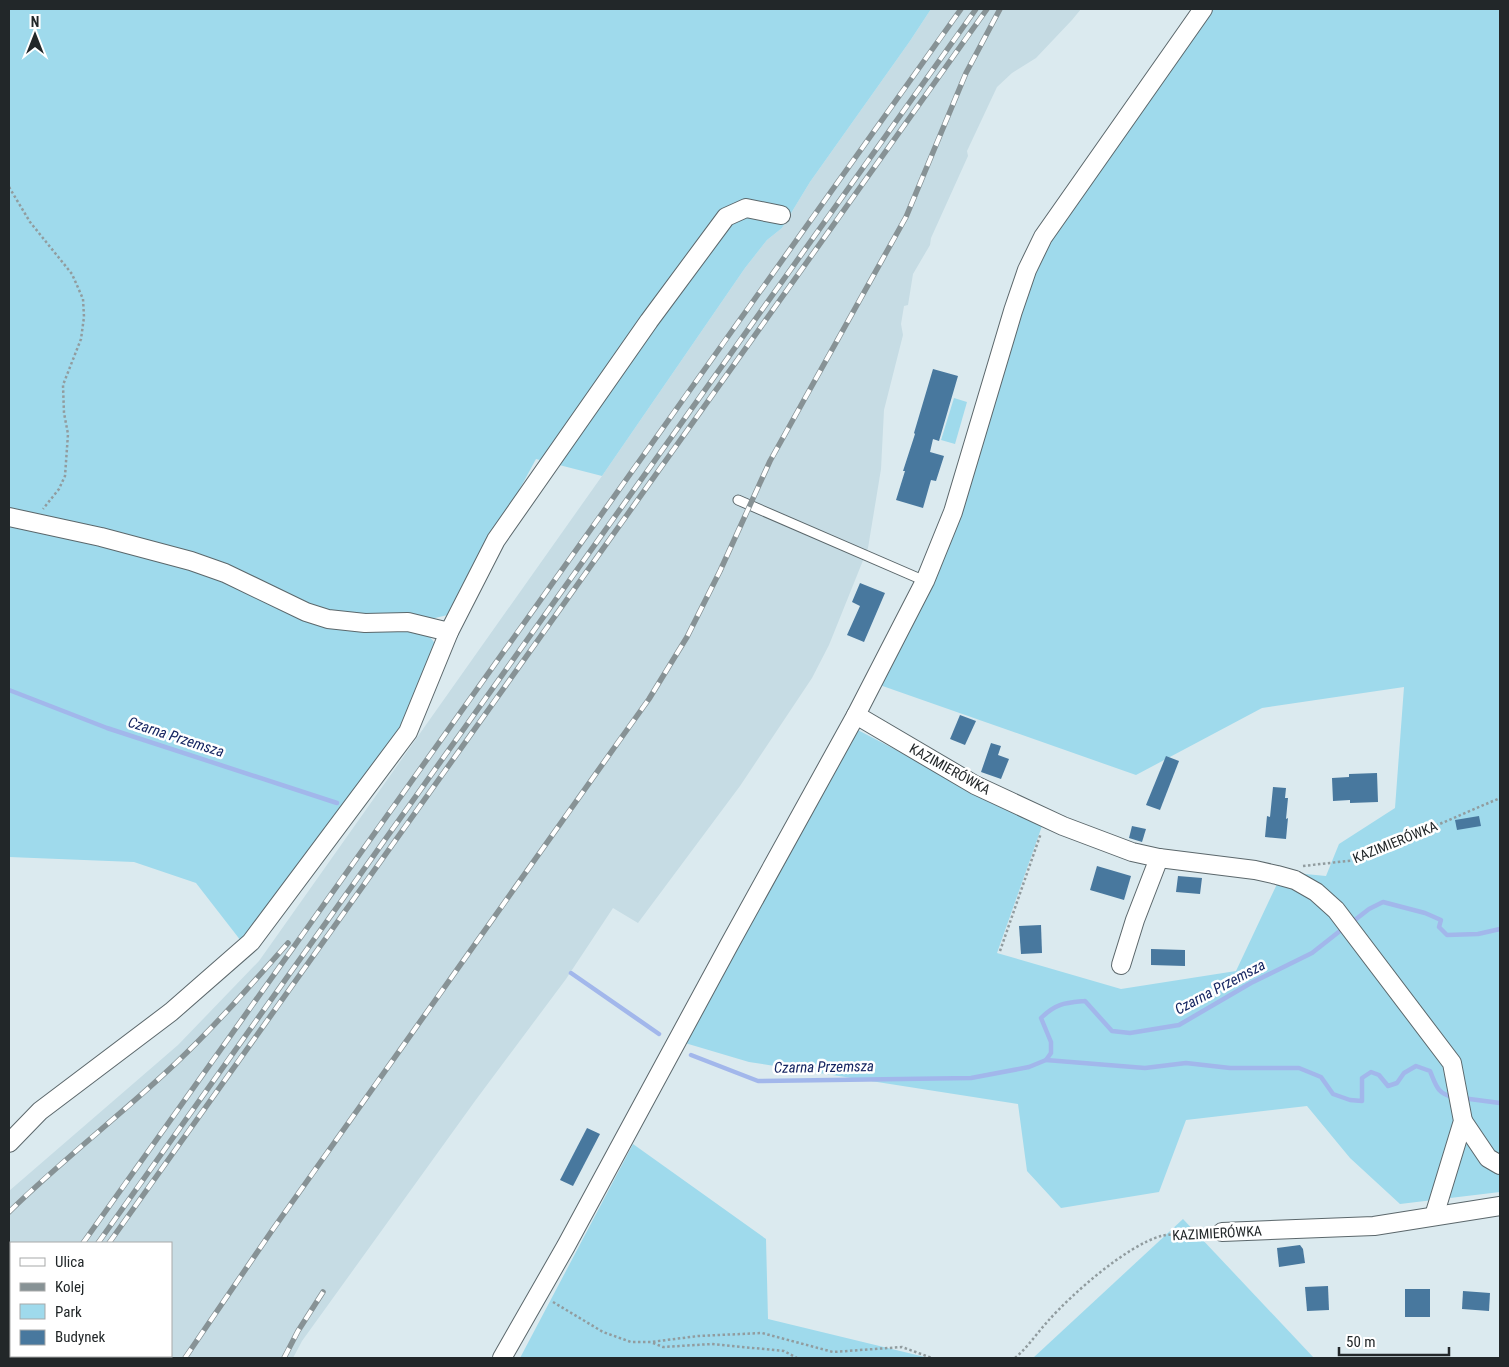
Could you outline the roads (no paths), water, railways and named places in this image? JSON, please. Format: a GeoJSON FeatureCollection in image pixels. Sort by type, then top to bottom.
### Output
{"type":"FeatureCollection","features":[{"type":"Feature","properties":{"kind":"street"},"geometry":{"type":"LineString","coordinates":[[502,1358],[566,1246],[733,937],[856,715],[925,581],[953,512],[1027,270],[1043,237],[1203,9]]}},
{"type":"Feature","properties":{"kind":"street"},"geometry":{"type":"LineString","coordinates":[[9,1143],[40,1112],[171,1012],[251,942],[408,732],[449,632],[496,540],[649,321],[726,217],[746,208],[781,215]]}},
{"type":"Feature","properties":{"kind":"street"},"geometry":{"type":"LineString","coordinates":[[9,517],[100,537],[192,561],[225,573],[306,612],[328,619],[364,623],[408,622],[449,632]]}},
{"type":"Feature","properties":{"kind":"street","name":"KAZIMIERÓWKA"},"geometry":{"type":"LineString","coordinates":[[856,715],[975,785],[1063,826],[1132,852],[1159,858],[1276,874],[1296,880],[1316,892],[1341,916],[1452,1063],[1462,1114],[1488,1158],[1500,1165]]}},
{"type":"Feature","properties":{"kind":"street"},"geometry":{"type":"LineString","coordinates":[[1121,965],[1135,920],[1159,858]]}},
{"type":"Feature","properties":{"kind":"street","name":"KAZIMIERÓWKA"},"geometry":{"type":"LineString","coordinates":[[1434,1216],[1462,1114]]}},
{"type":"Feature","properties":{"kind":"street","name":"KAZIMIERÓWKA"},"geometry":{"type":"LineString","coordinates":[[1222,1232],[1374,1226],[1500,1206]]}},
{"type":"Feature","properties":{"kind":"lane"},"geometry":{"type":"LineString","coordinates":[[738,500],[925,581]]}},
{"type":"Feature","properties":{"kind":"waterway","name":"Czarna Przemsza"},"geometry":{"type":"LineString","coordinates":[[9,690],[107,728],[337,803]]}},
{"type":"Feature","properties":{"kind":"waterway","name":"Czarna Przemsza"},"geometry":{"type":"LineString","coordinates":[[1351,923],[1369,909],[1383,902],[1425,913],[1441,920],[1439,927],[1447,935],[1478,934],[1500,929]]}},
{"type":"Feature","properties":{"kind":"waterway","name":"Czarna Przemsza"},"geometry":{"type":"LineString","coordinates":[[691,1055],[758,1081],[971,1078],[1029,1067],[1046,1060],[1051,1053],[1051,1042],[1041,1018],[1051,1009],[1066,1003],[1085,1001],[1112,1031],[1130,1033],[1179,1025],[1251,983],[1312,953],[1345,927]]}},
{"type":"Feature","properties":{"kind":"waterway","name":"Czarna Przemsza"},"geometry":{"type":"LineString","coordinates":[[571,973],[659,1034]]}},
{"type":"Feature","properties":{"kind":"waterway"},"geometry":{"type":"LineString","coordinates":[[1046,1060],[1145,1068],[1186,1063],[1230,1068],[1299,1068],[1321,1077],[1333,1094],[1350,1100],[1362,1101],[1362,1078],[1371,1072],[1379,1075],[1388,1086],[1397,1083],[1404,1073],[1416,1066],[1430,1071],[1441,1091],[1448,1096],[1454,1097]]}},
{"type":"Feature","properties":{"kind":"waterway"},"geometry":{"type":"LineString","coordinates":[[1462,1098],[1500,1103]]}},
{"type":"Feature","properties":{"kind":"railway"},"geometry":{"type":"LineString","coordinates":[[84,1242],[961,9]]}},
{"type":"Feature","properties":{"kind":"railway"},"geometry":{"type":"LineString","coordinates":[[99,1242],[976,9]]}},
{"type":"Feature","properties":{"kind":"railway"},"geometry":{"type":"LineString","coordinates":[[110,1242],[987,9]]}},
{"type":"Feature","properties":{"kind":"railway"},"geometry":{"type":"LineString","coordinates":[[185,1358],[271,1232],[649,699],[687,637],[720,571],[770,461],[906,217],[966,73],[1000,9]]}},
{"type":"Feature","properties":{"kind":"railway"},"geometry":{"type":"LineString","coordinates":[[9,1212],[191,1049],[288,943]]}},
{"type":"Feature","properties":{"kind":"railway"},"geometry":{"type":"LineString","coordinates":[[284,1358],[298,1331],[323,1292]]}}]}
